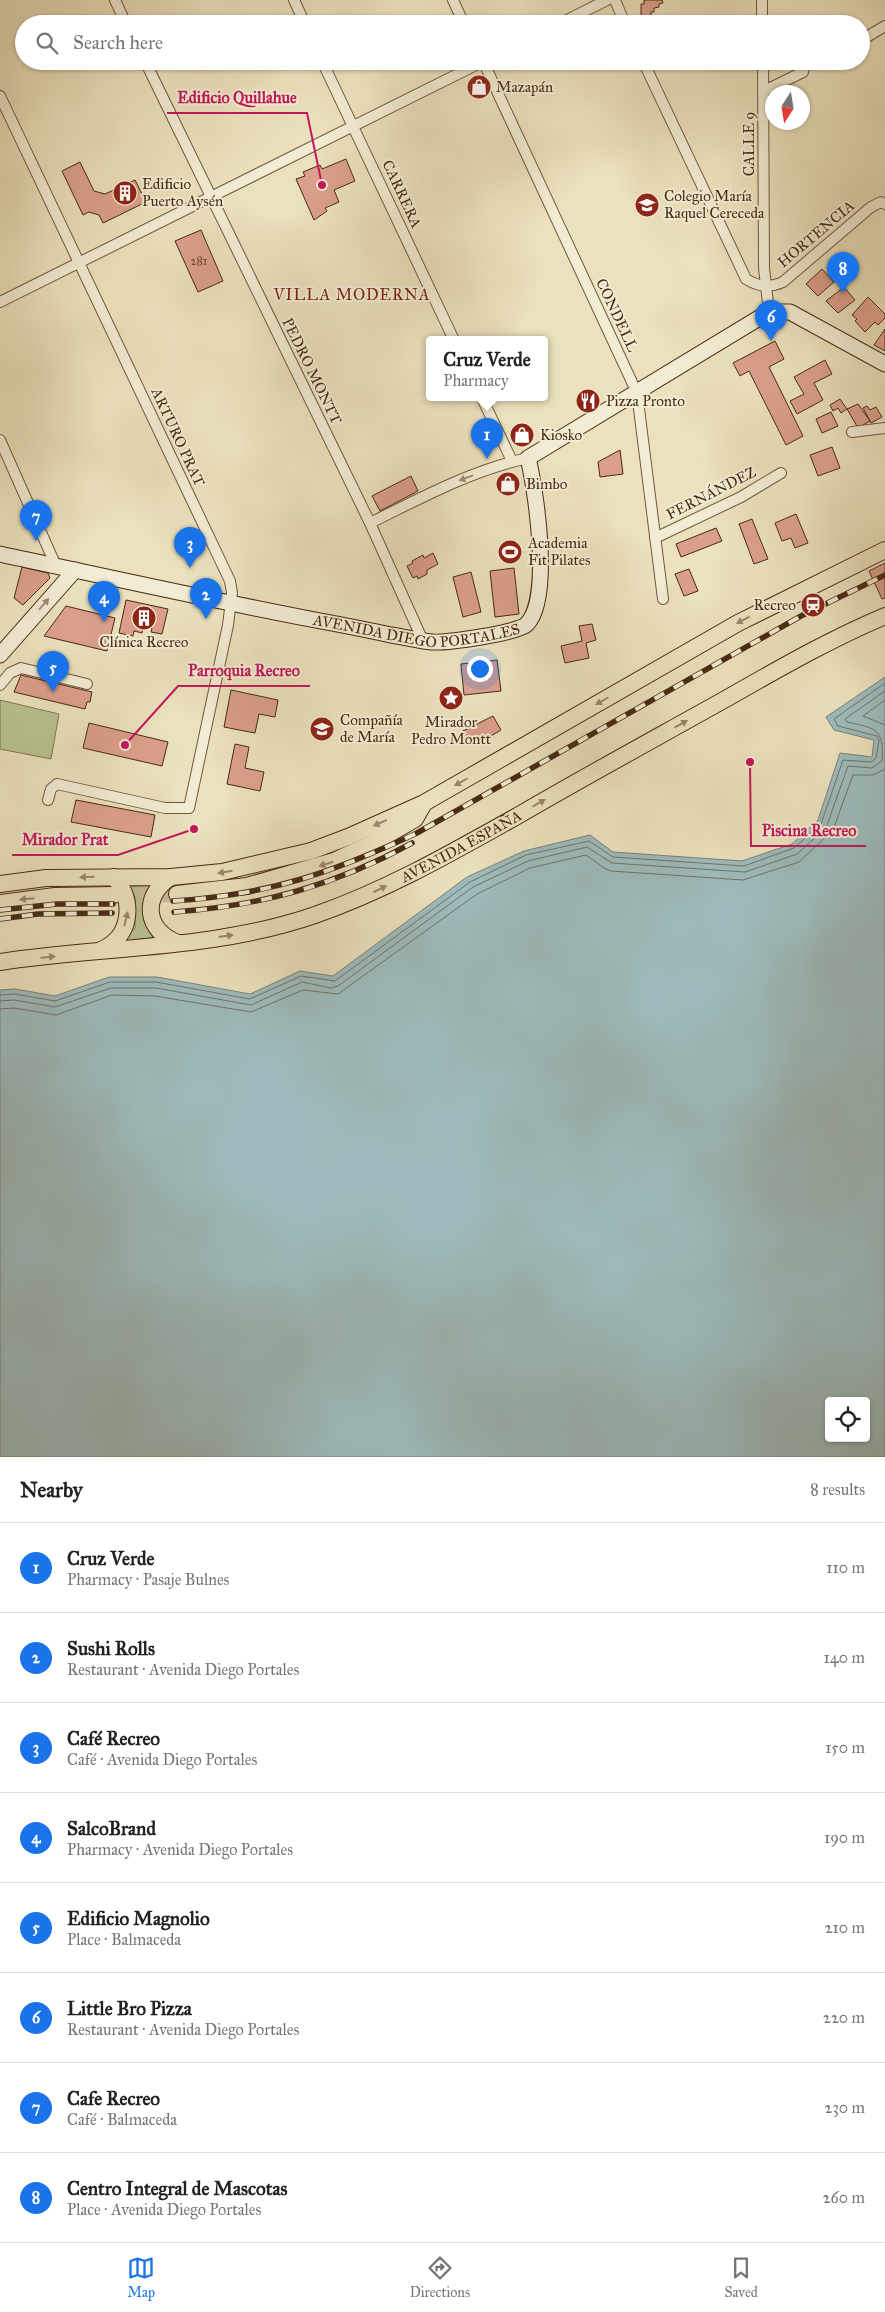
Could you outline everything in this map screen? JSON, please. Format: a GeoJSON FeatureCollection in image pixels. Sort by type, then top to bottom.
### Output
{"type":"FeatureCollection","features":[{"type":"Feature","properties":{"kind":"main road"},"geometry":{"type":"LineString","coordinates":[[0,884],[46,878],[171,877],[222,872],[311,851],[348,837],[424,803],[738,622],[885,550]]}},
{"type":"Feature","properties":{"kind":"main road","name":"AVENIDA ESPAÑA"},"geometry":{"type":"LineString","coordinates":[[0,962],[178,943],[280,926],[365,897],[463,847],[817,648],[885,616]]}},
{"type":"Feature","properties":{"kind":"main road"},"geometry":{"type":"LineString","coordinates":[[177,894],[247,886],[334,861],[375,842],[415,819],[424,803]]}},
{"type":"Feature","properties":{"kind":"main road"},"geometry":{"type":"LineString","coordinates":[[97,952],[118,938],[128,914],[127,898],[114,877]]}},
{"type":"Feature","properties":{"kind":"main road"},"geometry":{"type":"LineString","coordinates":[[171,877],[159,886],[155,892],[152,899],[151,914],[153,922],[163,936],[178,943]]}},
{"type":"Feature","properties":{"kind":"main road"},"geometry":{"type":"LineString","coordinates":[[0,903],[55,896],[114,895]]}},
{"type":"Feature","properties":{"kind":"street"},"geometry":{"type":"LineString","coordinates":[[115,0],[122,15]]}},
{"type":"Feature","properties":{"kind":"street"},"geometry":{"type":"LineString","coordinates":[[294,0],[301,15]]}},
{"type":"Feature","properties":{"kind":"street"},"geometry":{"type":"LineString","coordinates":[[453,0],[460,15]]}},
{"type":"Feature","properties":{"kind":"street"},"geometry":{"type":"LineString","coordinates":[[578,15],[607,0]]}},
{"type":"Feature","properties":{"kind":"street"},"geometry":{"type":"LineString","coordinates":[[614,0],[621,15]]}},
{"type":"Feature","properties":{"kind":"street"},"geometry":{"type":"LineString","coordinates":[[762,0],[762,15]]}},
{"type":"Feature","properties":{"kind":"street"},"geometry":{"type":"LineString","coordinates":[[870,35],[885,26]]}},
{"type":"Feature","properties":{"kind":"street","name":"PEDRO MONTT"},"geometry":{"type":"LineString","coordinates":[[149,70],[370,523],[423,641]]}},
{"type":"Feature","properties":{"kind":"street","name":"CARRERA"},"geometry":{"type":"LineString","coordinates":[[326,70],[452,336]]}},
{"type":"Feature","properties":{"kind":"street"},"geometry":{"type":"LineString","coordinates":[[0,302],[465,70]]}},
{"type":"Feature","properties":{"kind":"street","name":"CONDELL"},"geometry":{"type":"LineString","coordinates":[[487,70],[637,393],[663,599]]}},
{"type":"Feature","properties":{"kind":"street"},"geometry":{"type":"LineString","coordinates":[[647,70],[746,279],[755,285],[766,286]]}},
{"type":"Feature","properties":{"kind":"street","name":"CALLE 9"},"geometry":{"type":"LineString","coordinates":[[763,70],[766,286],[769,312]]}},
{"type":"Feature","properties":{"kind":"street"},"geometry":{"type":"LineString","coordinates":[[764,90],[803,72]]}},
{"type":"Feature","properties":{"kind":"street","name":"ARTURO PRAT"},"geometry":{"type":"LineString","coordinates":[[0,96],[230,581],[231,604],[188,808],[165,808],[57,784],[51,789],[48,800]]}},
{"type":"Feature","properties":{"kind":"street","name":"HORTENCIA"},"geometry":{"type":"LineString","coordinates":[[766,286],[774,286],[783,282],[871,207],[881,202],[885,204]]}},
{"type":"Feature","properties":{"kind":"street"},"geometry":{"type":"LineString","coordinates":[[370,523],[442,487],[512,461],[528,458],[769,312],[790,312],[885,364]]}},
{"type":"Feature","properties":{"kind":"street"},"geometry":{"type":"LineString","coordinates":[[483,401],[512,461]]}},
{"type":"Feature","properties":{"kind":"street"},"geometry":{"type":"LineString","coordinates":[[852,432],[885,428]]}},
{"type":"Feature","properties":{"kind":"street"},"geometry":{"type":"LineString","coordinates":[[0,440],[56,566]]}},
{"type":"Feature","properties":{"kind":"street","name":"AVENIDA DIEGO PORTALES"},"geometry":{"type":"LineString","coordinates":[[0,554],[231,604],[423,641],[448,642],[493,634],[522,628],[529,623],[536,606],[540,576],[540,530],[537,499],[528,458]]}},
{"type":"Feature","properties":{"kind":"street","name":"FERNÁNDEZ"},"geometry":{"type":"LineString","coordinates":[[655,538],[741,497],[781,473]]}},
{"type":"Feature","properties":{"kind":"street"},"geometry":{"type":"LineString","coordinates":[[0,655],[75,570]]}},
{"type":"Feature","properties":{"kind":"street"},"geometry":{"type":"LineString","coordinates":[[0,685],[10,673],[21,668],[86,684]]}},
{"type":"Feature","properties":{"kind":"green space"},"geometry":{"type":"Polygon","coordinates":[[[0,700],[59,714],[51,759],[0,749],[0,700]]]}},
{"type":"Feature","properties":{"kind":"green space"},"geometry":{"type":"Polygon","coordinates":[[[130,886],[153,887],[158,937],[122,942],[135,928],[135,897],[130,886]]]}},
{"type":"Feature","properties":{"kind":"water"},"geometry":{"type":"Polygon","coordinates":[[[885,677],[885,1457],[0,1457],[0,990],[15,989],[55,996],[109,977],[157,977],[250,994],[300,971],[333,976],[467,877],[524,851],[590,835],[613,852],[742,861],[792,844],[818,820],[840,753],[872,757],[874,740],[834,730],[826,717],[885,677]]]}},
{"type":"Feature","properties":{"kind":"building"},"geometry":{"type":"Polygon","coordinates":[[[644,0],[662,0],[663,3],[659,4],[659,7],[654,8],[654,12],[651,12],[651,15],[641,15],[641,4],[644,4],[644,0]]]}},
{"type":"Feature","properties":{"kind":"building"},"geometry":{"type":"Polygon","coordinates":[[[346,159],[355,181],[334,190],[339,202],[325,208],[327,211],[314,220],[296,179],[305,176],[303,172],[320,165],[322,169],[346,159]]]}},
{"type":"Feature","properties":{"kind":"building","name":"Edificio Puerto Aysén"},"geometry":{"type":"Polygon","coordinates":[[[80,162],[94,191],[105,194],[135,180],[146,202],[103,223],[99,215],[89,212],[83,215],[62,171],[80,162]]]}},
{"type":"Feature","properties":{"kind":"building"},"geometry":{"type":"Polygon","coordinates":[[[201,230],[223,281],[198,292],[175,241],[201,230]]]}},
{"type":"Feature","properties":{"kind":"building"},"geometry":{"type":"Polygon","coordinates":[[[822,269],[834,282],[818,296],[806,284],[822,269]]]}},
{"type":"Feature","properties":{"kind":"building"},"geometry":{"type":"Polygon","coordinates":[[[844,287],[855,300],[838,313],[826,301],[844,287]]]}},
{"type":"Feature","properties":{"kind":"building"},"geometry":{"type":"Polygon","coordinates":[[[868,297],[885,314],[885,318],[878,325],[875,322],[865,332],[855,321],[857,319],[852,315],[868,297]]]}},
{"type":"Feature","properties":{"kind":"building"},"geometry":{"type":"Polygon","coordinates":[[[885,329],[885,351],[874,345],[885,329]]]}},
{"type":"Feature","properties":{"kind":"building"},"geometry":{"type":"Polygon","coordinates":[[[775,341],[784,359],[769,367],[803,436],[786,445],[749,371],[740,376],[733,363],[775,341]]]}},
{"type":"Feature","properties":{"kind":"building"},"geometry":{"type":"Polygon","coordinates":[[[825,360],[832,374],[814,383],[823,400],[797,414],[790,401],[804,394],[794,377],[825,360]]]}},
{"type":"Feature","properties":{"kind":"building"},"geometry":{"type":"Polygon","coordinates":[[[840,399],[847,409],[841,413],[838,408],[833,411],[830,405],[840,399]]]}},
{"type":"Feature","properties":{"kind":"building"},"geometry":{"type":"Polygon","coordinates":[[[858,404],[870,421],[858,428],[847,409],[858,404]]]}},
{"type":"Feature","properties":{"kind":"building"},"geometry":{"type":"Polygon","coordinates":[[[867,406],[870,410],[876,407],[882,417],[871,423],[863,408],[867,406]]]}},
{"type":"Feature","properties":{"kind":"building"},"geometry":{"type":"Polygon","coordinates":[[[831,412],[838,426],[822,433],[816,419],[831,412]]]}},
{"type":"Feature","properties":{"kind":"building"},"geometry":{"type":"Polygon","coordinates":[[[832,447],[840,468],[818,476],[810,455],[832,447]]]}},
{"type":"Feature","properties":{"kind":"building"},"geometry":{"type":"Polygon","coordinates":[[[620,450],[623,474],[600,477],[598,462],[620,450]]]}},
{"type":"Feature","properties":{"kind":"building"},"geometry":{"type":"Polygon","coordinates":[[[411,476],[418,491],[380,511],[372,496],[411,476]]]}},
{"type":"Feature","properties":{"kind":"building"},"geometry":{"type":"Polygon","coordinates":[[[796,514],[808,543],[795,548],[791,538],[782,541],[775,523],[796,514]]]}},
{"type":"Feature","properties":{"kind":"building"},"geometry":{"type":"Polygon","coordinates":[[[752,519],[768,559],[754,564],[739,524],[752,519]]]}},
{"type":"Feature","properties":{"kind":"building"},"geometry":{"type":"Polygon","coordinates":[[[716,528],[722,541],[681,557],[676,544],[716,528]]]}},
{"type":"Feature","properties":{"kind":"building"},"geometry":{"type":"Polygon","coordinates":[[[433,553],[438,564],[427,570],[427,574],[418,579],[417,576],[413,578],[407,566],[423,555],[424,558],[433,553]]]}},
{"type":"Feature","properties":{"kind":"building"},"geometry":{"type":"Polygon","coordinates":[[[885,563],[885,598],[882,599],[869,571],[885,563]]]}},
{"type":"Feature","properties":{"kind":"building"},"geometry":{"type":"Polygon","coordinates":[[[22,567],[48,573],[50,578],[23,605],[14,598],[22,567]]]}},
{"type":"Feature","properties":{"kind":"building"},"geometry":{"type":"Polygon","coordinates":[[[514,568],[519,614],[495,617],[490,571],[514,568]]]}},
{"type":"Feature","properties":{"kind":"building"},"geometry":{"type":"Polygon","coordinates":[[[689,569],[698,591],[684,596],[675,574],[689,569]]]}},
{"type":"Feature","properties":{"kind":"building"},"geometry":{"type":"Polygon","coordinates":[[[471,572],[481,612],[463,617],[453,577],[471,572]]]}},
{"type":"Feature","properties":{"kind":"building","name":"Clínica Recreo"},"geometry":{"type":"Polygon","coordinates":[[[126,600],[168,609],[162,634],[151,632],[152,628],[143,627],[142,633],[134,631],[133,636],[119,633],[126,600]]]}},
{"type":"Feature","properties":{"kind":"building"},"geometry":{"type":"Polygon","coordinates":[[[66,606],[115,618],[107,651],[44,636],[66,606]]]}},
{"type":"Feature","properties":{"kind":"building"},"geometry":{"type":"Polygon","coordinates":[[[592,624],[596,640],[586,643],[589,658],[565,663],[561,646],[582,641],[579,626],[592,624]]]}},
{"type":"Feature","properties":{"kind":"building"},"geometry":{"type":"Polygon","coordinates":[[[497,660],[501,691],[464,695],[461,664],[497,660]]]}},
{"type":"Feature","properties":{"kind":"building"},"geometry":{"type":"Polygon","coordinates":[[[21,675],[92,692],[90,702],[87,702],[85,709],[14,692],[21,675]]]}},
{"type":"Feature","properties":{"kind":"building"},"geometry":{"type":"Polygon","coordinates":[[[231,690],[278,700],[275,717],[259,714],[255,733],[224,727],[231,690]]]}},
{"type":"Feature","properties":{"kind":"building"},"geometry":{"type":"Polygon","coordinates":[[[493,716],[501,730],[484,740],[482,736],[468,744],[461,732],[493,716]]]}},
{"type":"Feature","properties":{"kind":"building"},"geometry":{"type":"Polygon","coordinates":[[[89,723],[168,742],[162,766],[83,748],[89,723]]]}},
{"type":"Feature","properties":{"kind":"building"},"geometry":{"type":"Polygon","coordinates":[[[235,744],[249,747],[245,768],[264,772],[260,791],[227,784],[235,744]]]}},
{"type":"Feature","properties":{"kind":"building"},"geometry":{"type":"Polygon","coordinates":[[[76,800],[155,815],[151,837],[71,822],[76,800]]]}},
{"type":"Feature","properties":{"kind":"tunnel"},"geometry":{"type":"LineString","coordinates":[[114,895],[177,894]]}},
{"type":"Feature","properties":{"kind":"railway"},"geometry":{"type":"LineString","coordinates":[[173,901],[239,893],[299,880],[356,860],[417,833],[801,616],[885,575]]}},
{"type":"Feature","properties":{"kind":"railway"},"geometry":{"type":"LineString","coordinates":[[174,912],[237,905],[297,891],[355,871],[412,843]]}},
{"type":"Feature","properties":{"kind":"railway"},"geometry":{"type":"LineString","coordinates":[[0,910],[57,904],[113,904]]}},
{"type":"Feature","properties":{"kind":"railway"},"geometry":{"type":"LineString","coordinates":[[0,919],[38,914],[112,913]]}},
{"type":"Feature","properties":{"kind":"place","name":"Mazapán"},"geometry":{"type":"Point","coordinates":[479,87]}},
{"type":"Feature","properties":{"kind":"place","name":"Edificio Quillahue"},"geometry":{"type":"Point","coordinates":[322,185]}},
{"type":"Feature","properties":{"kind":"place","name":"Edificio Puerto Aysén"},"geometry":{"type":"Point","coordinates":[125,193]}},
{"type":"Feature","properties":{"kind":"place","name":"Colegio María Raquel Cereceda"},"geometry":{"type":"Point","coordinates":[647,205]}},
{"type":"Feature","properties":{"kind":"place","name":"Centro Integral de Mascotas"},"geometry":{"type":"Point","coordinates":[843,293]}},
{"type":"Feature","properties":{"kind":"place","name":"Little Bro Pizza"},"geometry":{"type":"Point","coordinates":[771,341]}},
{"type":"Feature","properties":{"kind":"place","name":"Pizza Pronto"},"geometry":{"type":"Point","coordinates":[588,401]}},
{"type":"Feature","properties":{"kind":"place","name":"Kiosko"},"geometry":{"type":"Point","coordinates":[522,435]}},
{"type":"Feature","properties":{"kind":"place","name":"Cruz Verde"},"geometry":{"type":"Point","coordinates":[487,459]}},
{"type":"Feature","properties":{"kind":"place","name":"Bimbo"},"geometry":{"type":"Point","coordinates":[508,484]}},
{"type":"Feature","properties":{"kind":"place","name":"Cafe Recreo"},"geometry":{"type":"Point","coordinates":[36,541]}},
{"type":"Feature","properties":{"kind":"place","name":"Academia Fit Pilates"},"geometry":{"type":"Point","coordinates":[510,552]}},
{"type":"Feature","properties":{"kind":"place","name":"Café Recreo"},"geometry":{"type":"Point","coordinates":[190,568]}},
{"type":"Feature","properties":{"kind":"place","name":"Recreo"},"geometry":{"type":"Point","coordinates":[813,605]}},
{"type":"Feature","properties":{"kind":"place","name":"Clínica Recreo"},"geometry":{"type":"Point","coordinates":[144,618]}},
{"type":"Feature","properties":{"kind":"place","name":"Sushi Rolls"},"geometry":{"type":"Point","coordinates":[206,619]}},
{"type":"Feature","properties":{"kind":"place","name":"SalcoBrand"},"geometry":{"type":"Point","coordinates":[104,622]}},
{"type":"Feature","properties":{"kind":"place","name":"Edificio Magnolio"},"geometry":{"type":"Point","coordinates":[53,692]}},
{"type":"Feature","properties":{"kind":"place","name":"Mirador Pedro Montt"},"geometry":{"type":"Point","coordinates":[451,698]}},
{"type":"Feature","properties":{"kind":"place","name":"Compañía de María"},"geometry":{"type":"Point","coordinates":[322,729]}},
{"type":"Feature","properties":{"kind":"place","name":"Parroquia Recreo"},"geometry":{"type":"Point","coordinates":[125,745]}},
{"type":"Feature","properties":{"kind":"place","name":"Piscina Recreo"},"geometry":{"type":"Point","coordinates":[750,762]}},
{"type":"Feature","properties":{"kind":"place","name":"Mirador Prat"},"geometry":{"type":"Point","coordinates":[194,829]}},
{"type":"Feature","properties":{"kind":"district","name":"VILLA MODERNA"},"geometry":{"type":"Point","coordinates":[352,294]}}]}
